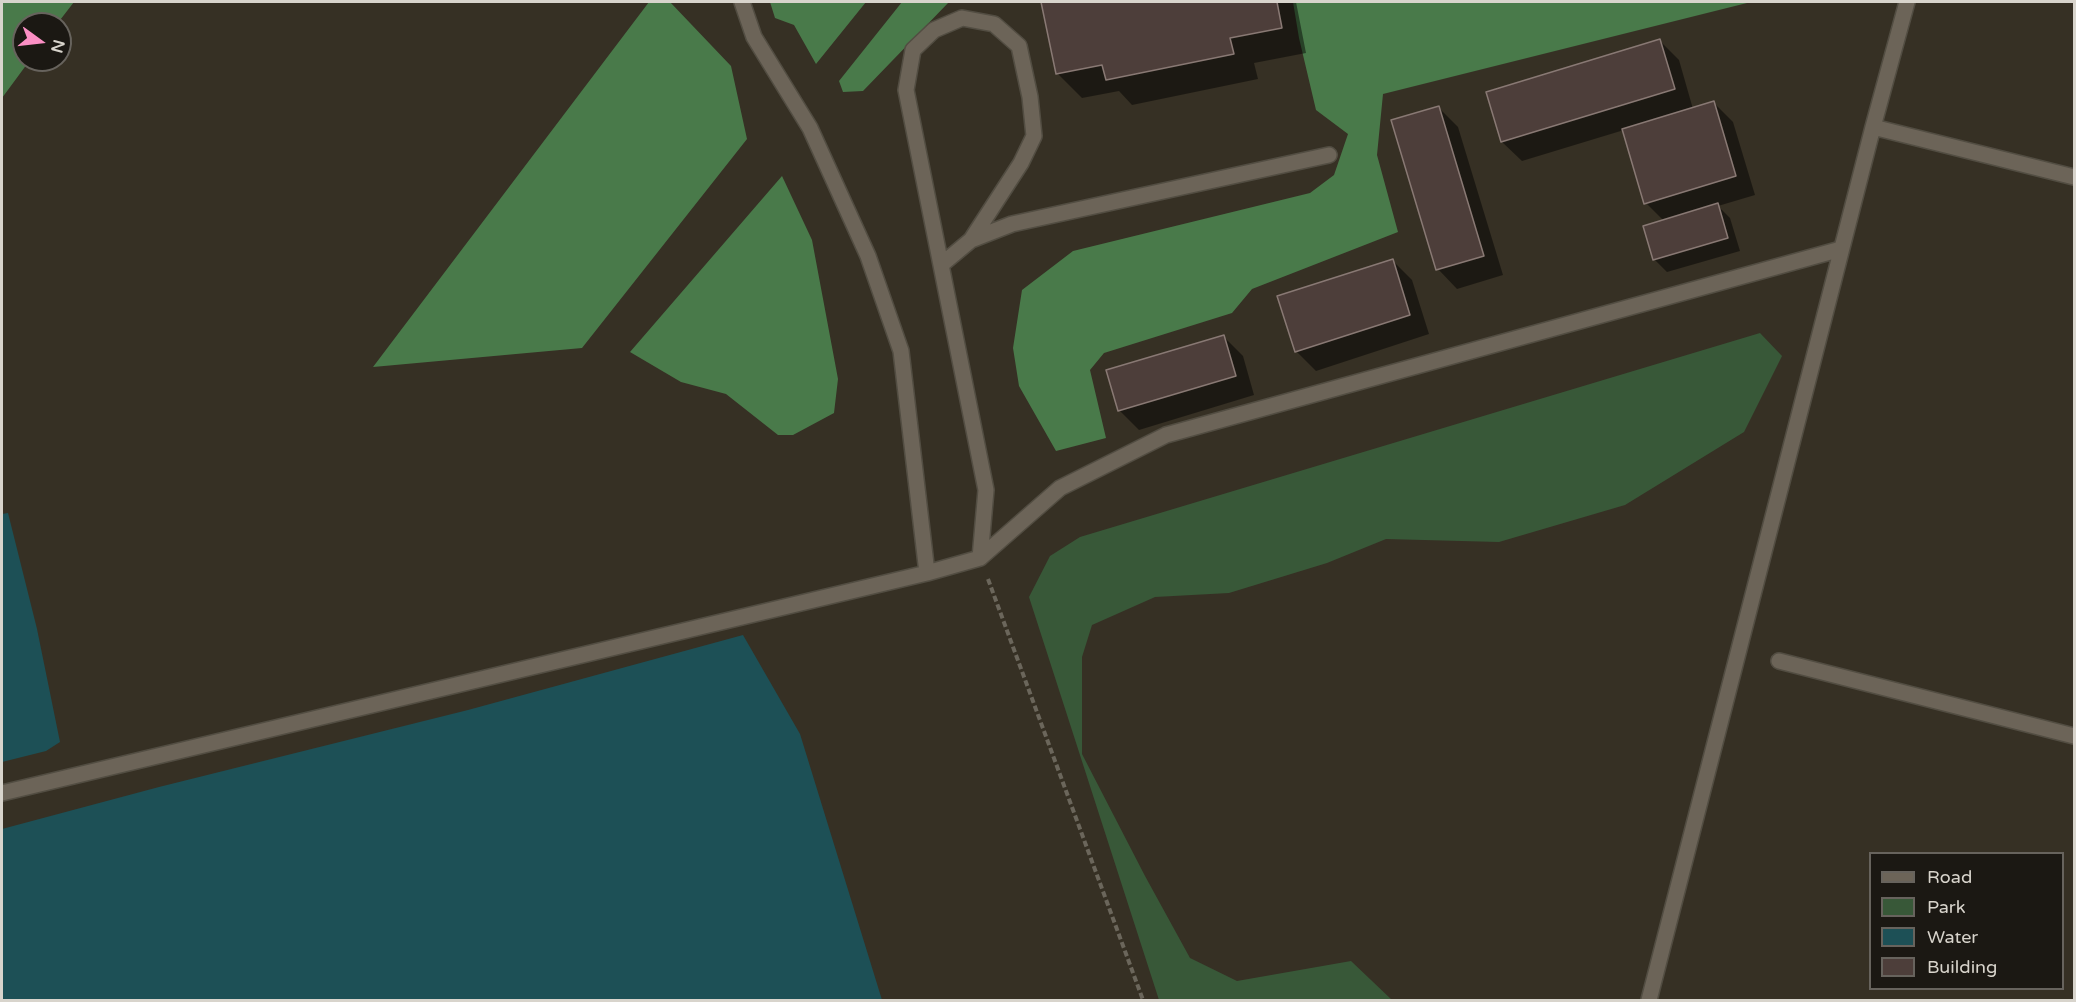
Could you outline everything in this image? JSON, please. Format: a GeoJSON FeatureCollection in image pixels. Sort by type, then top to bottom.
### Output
{"type":"FeatureCollection","features":[{"type":"Feature","properties":{"kind":"street"},"geometry":{"type":"LineString","coordinates":[[742,2],[754,37],[810,128],[825,160],[868,256],[901,351],[927,573]]}},
{"type":"Feature","properties":{"kind":"street"},"geometry":{"type":"LineString","coordinates":[[1648,1000],[1841,249],[1907,2]]}},
{"type":"Feature","properties":{"kind":"street"},"geometry":{"type":"LineString","coordinates":[[941,266],[971,240],[1021,163],[1034,136],[1030,97],[1018,46],[994,24],[962,18],[934,30],[913,50],[906,90],[941,266],[986,490],[980,558]]}},
{"type":"Feature","properties":{"kind":"street"},"geometry":{"type":"LineString","coordinates":[[1873,127],[2074,177]]}},
{"type":"Feature","properties":{"kind":"street"},"geometry":{"type":"LineString","coordinates":[[971,240],[1012,224],[1329,156]]}},
{"type":"Feature","properties":{"kind":"street"},"geometry":{"type":"LineString","coordinates":[[2,793],[927,573],[980,558],[1060,488],[1166,435],[1841,249]]}},
{"type":"Feature","properties":{"kind":"street"},"geometry":{"type":"LineString","coordinates":[[1779,661],[2074,736]]}},
{"type":"Feature","properties":{"kind":"path"},"geometry":{"type":"LineString","coordinates":[[980,558],[1143,1000]]}},
{"type":"Feature","properties":{"kind":"green space"},"geometry":{"type":"Polygon","coordinates":[[[2,2],[74,2],[66,12],[12,12],[12,72],[21,72],[2,98],[2,2]]]}},
{"type":"Feature","properties":{"kind":"green space"},"geometry":{"type":"Polygon","coordinates":[[[649,2],[670,2],[731,66],[747,139],[582,348],[373,367],[649,2]]]}},
{"type":"Feature","properties":{"kind":"green space"},"geometry":{"type":"Polygon","coordinates":[[[770,2],[866,2],[816,64],[794,25],[775,18],[770,2]]]}},
{"type":"Feature","properties":{"kind":"green space"},"geometry":{"type":"Polygon","coordinates":[[[902,2],[949,2],[863,91],[843,92],[839,81],[902,2]]]}},
{"type":"Feature","properties":{"kind":"green space"},"geometry":{"type":"Polygon","coordinates":[[[1293,2],[1751,2],[1383,94],[1377,155],[1398,232],[1252,289],[1232,313],[1104,353],[1090,370],[1106,438],[1056,451],[1019,386],[1013,348],[1022,290],[1073,251],[1310,193],[1334,175],[1348,134],[1316,110],[1293,2]]]}},
{"type":"Feature","properties":{"kind":"green space"},"geometry":{"type":"Polygon","coordinates":[[[782,176],[812,240],[838,379],[834,413],[793,435],[778,435],[726,394],[681,382],[630,352],[782,176]]]}},
{"type":"Feature","properties":{"kind":"green space"},"geometry":{"type":"Polygon","coordinates":[[[1760,333],[1782,356],[1744,432],[1625,505],[1499,542],[1386,539],[1327,563],[1229,593],[1155,597],[1092,625],[1082,657],[1082,754],[1190,958],[1237,981],[1351,961],[1392,1000],[1159,1000],[1029,597],[1050,556],[1080,537],[1760,333]]]}},
{"type":"Feature","properties":{"kind":"water"},"geometry":{"type":"Polygon","coordinates":[[[8,513],[37,629],[60,742],[46,751],[2,762],[2,514],[8,513]]]}},
{"type":"Feature","properties":{"kind":"water"},"geometry":{"type":"Polygon","coordinates":[[[743,635],[800,734],[882,1000],[2,1000],[2,829],[159,787],[468,710],[743,635]]]}},
{"type":"Feature","properties":{"kind":"building"},"geometry":{"type":"Polygon","coordinates":[[[1041,2],[1277,2],[1282,28],[1230,38],[1234,54],[1106,80],[1102,65],[1056,74],[1041,2]]]}},
{"type":"Feature","properties":{"kind":"building"},"geometry":{"type":"Polygon","coordinates":[[[1660,39],[1675,89],[1501,142],[1486,92],[1660,39]]]}},
{"type":"Feature","properties":{"kind":"building"},"geometry":{"type":"Polygon","coordinates":[[[1714,101],[1736,176],[1644,204],[1622,129],[1714,101]]]}},
{"type":"Feature","properties":{"kind":"building"},"geometry":{"type":"Polygon","coordinates":[[[1439,106],[1484,256],[1436,270],[1391,120],[1439,106]]]}},
{"type":"Feature","properties":{"kind":"building"},"geometry":{"type":"Polygon","coordinates":[[[1718,203],[1728,238],[1653,260],[1643,226],[1718,203]]]}},
{"type":"Feature","properties":{"kind":"building"},"geometry":{"type":"Polygon","coordinates":[[[1393,259],[1410,315],[1295,352],[1277,296],[1393,259]]]}},
{"type":"Feature","properties":{"kind":"building"},"geometry":{"type":"Polygon","coordinates":[[[1224,335],[1236,376],[1118,411],[1106,370],[1224,335]]]}}]}
